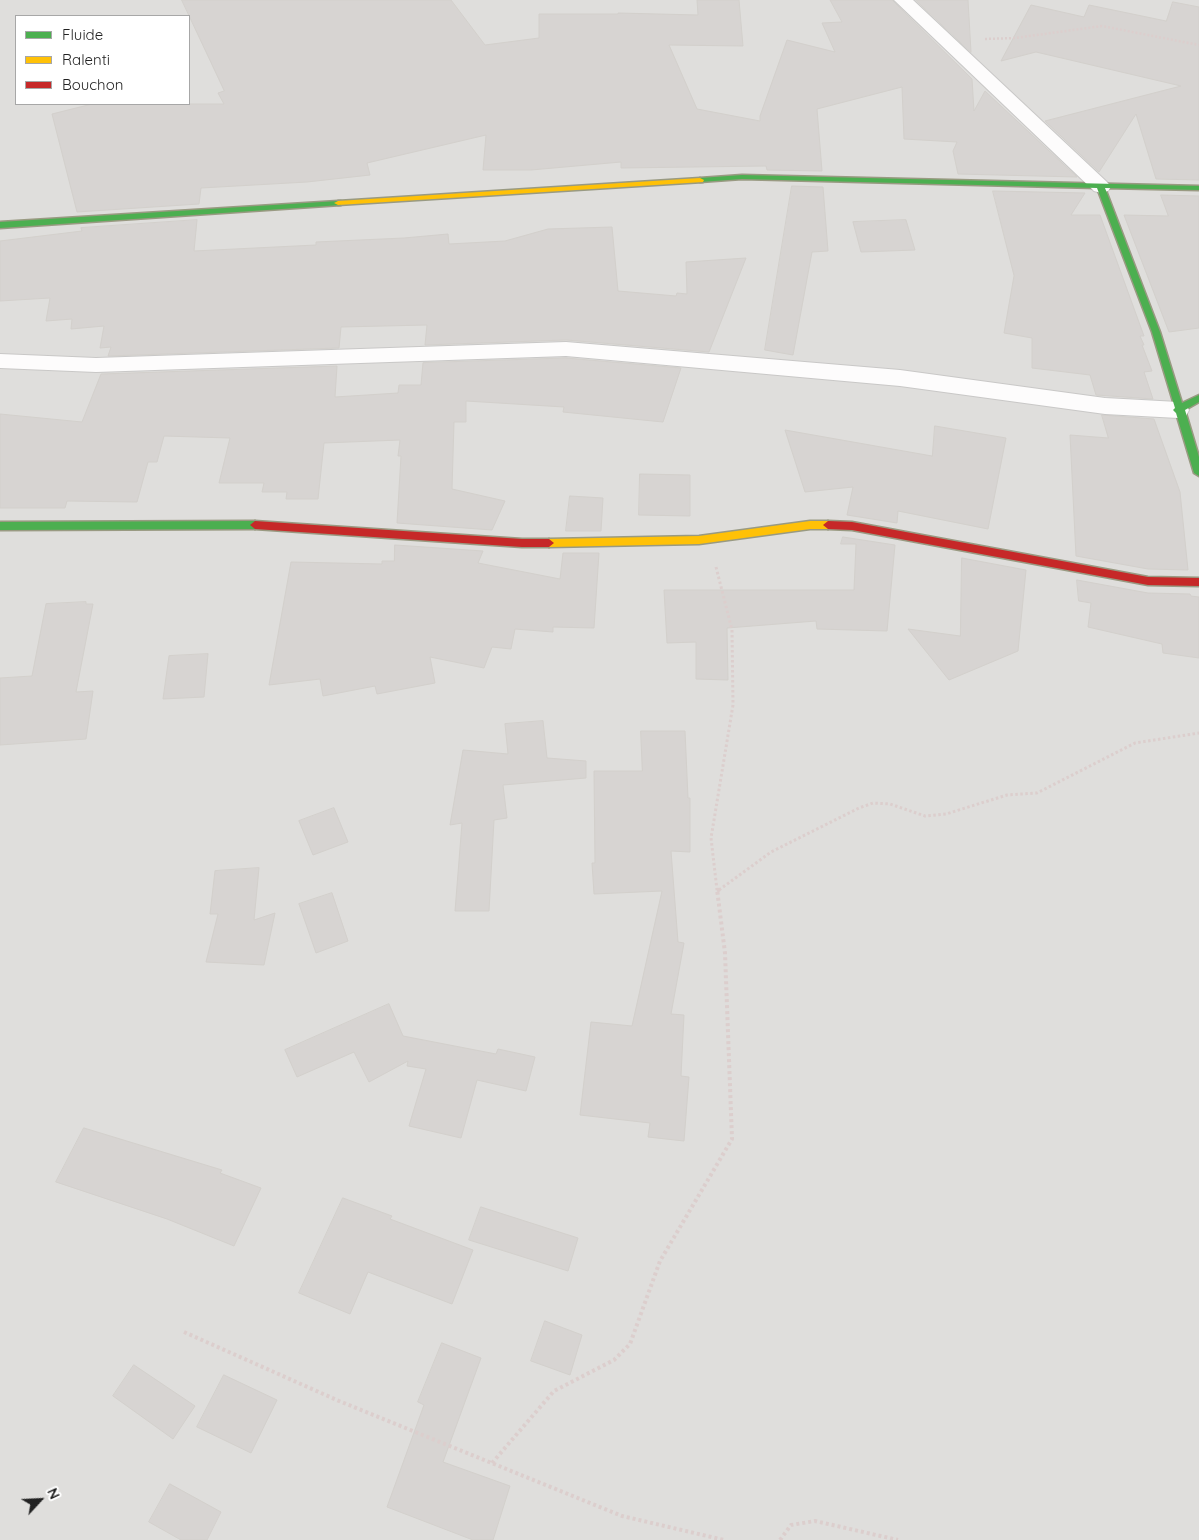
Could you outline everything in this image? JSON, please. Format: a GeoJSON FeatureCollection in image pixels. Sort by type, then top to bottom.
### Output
{"type":"FeatureCollection","features":[{"type":"Feature","properties":{"kind":"street"},"geometry":{"type":"LineString","coordinates":[[903,0],[1101,187],[1156,332],[1178,410],[1199,473]]}},
{"type":"Feature","properties":{"kind":"street"},"geometry":{"type":"LineString","coordinates":[[0,225],[742,176],[1101,187],[1199,188]]}},
{"type":"Feature","properties":{"kind":"street"},"geometry":{"type":"LineString","coordinates":[[0,361],[96,365],[566,349],[900,378],[1105,406],[1178,410],[1199,398]]}},
{"type":"Feature","properties":{"kind":"street"},"geometry":{"type":"LineString","coordinates":[[0,526],[270,525],[522,543],[699,540],[810,525],[852,526],[1148,581],[1199,582]]}},
{"type":"Feature","properties":{"kind":"path"},"geometry":{"type":"LineString","coordinates":[[950,45],[1102,26],[1199,44]]}},
{"type":"Feature","properties":{"kind":"path"},"geometry":{"type":"LineString","coordinates":[[492,1463],[554,1391],[614,1360],[630,1344],[660,1261],[732,1139],[725,953],[711,838],[733,705],[732,630],[713,556],[699,540]]}},
{"type":"Feature","properties":{"kind":"path"},"geometry":{"type":"LineString","coordinates":[[717,891],[771,852],[873,802],[890,804],[925,816],[946,814],[1007,795],[1037,793],[1135,744],[1199,733]]}},
{"type":"Feature","properties":{"kind":"path"},"geometry":{"type":"LineString","coordinates":[[184,1332],[339,1401],[622,1516],[724,1540]]}},
{"type":"Feature","properties":{"kind":"path"},"geometry":{"type":"LineString","coordinates":[[780,1540],[791,1525],[815,1521],[898,1540]]}},
{"type":"Feature","properties":{"kind":"shaded area"},"geometry":{"type":"Polygon","coordinates":[[[0,0],[1199,0],[1199,1540],[0,1540],[0,0]]]}},
{"type":"Feature","properties":{"kind":"building"},"geometry":{"type":"Polygon","coordinates":[[[182,0],[451,0],[485,45],[539,38],[539,14],[698,15],[697,0],[739,0],[743,46],[669,45],[697,109],[760,121],[760,116],[787,40],[835,52],[822,23],[842,22],[830,0],[892,0],[972,79],[974,111],[985,91],[1077,177],[958,174],[953,151],[957,142],[904,139],[902,87],[817,109],[822,171],[767,170],[766,166],[621,168],[621,162],[531,170],[483,170],[486,135],[367,163],[370,175],[307,182],[201,188],[199,204],[77,212],[52,114],[88,105],[224,104],[218,93],[224,91],[182,0]]]}},
{"type":"Feature","properties":{"kind":"building"},"geometry":{"type":"Polygon","coordinates":[[[916,0],[968,0],[971,52],[916,0]]]}},
{"type":"Feature","properties":{"kind":"building"},"geometry":{"type":"Polygon","coordinates":[[[1173,2],[1199,7],[1199,180],[1156,179],[1136,114],[1099,172],[1045,121],[1181,86],[1036,52],[1001,61],[1031,5],[1084,17],[1089,5],[1166,21],[1173,2]]]}},
{"type":"Feature","properties":{"kind":"building"},"geometry":{"type":"Polygon","coordinates":[[[792,186],[823,187],[828,251],[812,252],[793,355],[765,350],[792,186]]]}},
{"type":"Feature","properties":{"kind":"building"},"geometry":{"type":"Polygon","coordinates":[[[993,191],[1085,193],[1071,215],[1100,215],[1144,336],[1140,336],[1152,371],[1144,372],[1153,399],[1096,395],[1090,375],[1032,368],[1032,338],[1004,333],[1014,276],[993,191]]]}},
{"type":"Feature","properties":{"kind":"building"},"geometry":{"type":"Polygon","coordinates":[[[1161,195],[1199,196],[1199,328],[1169,332],[1124,215],[1168,216],[1161,195]]]}},
{"type":"Feature","properties":{"kind":"building"},"geometry":{"type":"Polygon","coordinates":[[[197,220],[194,251],[316,245],[316,242],[448,234],[449,244],[505,241],[548,229],[612,227],[618,291],[676,296],[677,293],[687,294],[686,262],[746,258],[709,352],[566,340],[425,345],[427,325],[341,327],[339,348],[108,356],[111,347],[100,348],[104,326],[71,329],[72,319],[46,321],[50,298],[0,301],[0,241],[82,231],[81,228],[197,220]]]}},
{"type":"Feature","properties":{"kind":"building"},"geometry":{"type":"Polygon","coordinates":[[[906,220],[915,250],[861,252],[853,222],[906,220]]]}},
{"type":"Feature","properties":{"kind":"building"},"geometry":{"type":"Polygon","coordinates":[[[566,358],[681,368],[663,422],[563,412],[564,407],[466,401],[466,422],[454,422],[452,489],[505,501],[492,530],[397,523],[401,456],[398,456],[400,440],[324,443],[318,499],[286,499],[287,492],[262,492],[264,483],[219,483],[230,438],[164,436],[157,462],[148,462],[137,502],[67,501],[65,508],[0,508],[0,414],[82,422],[101,374],[337,366],[335,397],[398,393],[399,385],[421,385],[423,363],[566,358]]]}},
{"type":"Feature","properties":{"kind":"building"},"geometry":{"type":"Polygon","coordinates":[[[1102,415],[1154,419],[1180,492],[1188,570],[1148,569],[1076,556],[1070,435],[1108,438],[1102,415]]]}},
{"type":"Feature","properties":{"kind":"building"},"geometry":{"type":"Polygon","coordinates":[[[935,426],[1006,438],[988,529],[898,511],[897,523],[847,515],[853,487],[805,492],[785,430],[932,456],[935,426]]]}},
{"type":"Feature","properties":{"kind":"building"},"geometry":{"type":"Polygon","coordinates":[[[640,474],[690,475],[690,516],[639,515],[640,474]]]}},
{"type":"Feature","properties":{"kind":"building"},"geometry":{"type":"Polygon","coordinates":[[[570,496],[603,498],[601,531],[566,531],[570,496]]]}},
{"type":"Feature","properties":{"kind":"building"},"geometry":{"type":"Polygon","coordinates":[[[843,537],[895,545],[887,631],[817,629],[816,621],[727,628],[728,680],[696,679],[696,642],[667,643],[664,590],[854,590],[856,544],[841,544],[843,537]]]}},
{"type":"Feature","properties":{"kind":"building"},"geometry":{"type":"Polygon","coordinates":[[[395,545],[483,551],[478,563],[560,579],[563,553],[599,553],[594,628],[553,627],[553,632],[515,629],[511,649],[492,647],[484,668],[430,657],[435,683],[377,694],[375,686],[323,696],[320,679],[269,685],[291,562],[382,564],[382,561],[394,561],[395,545]]]}},
{"type":"Feature","properties":{"kind":"building"},"geometry":{"type":"Polygon","coordinates":[[[962,558],[1026,570],[1018,651],[949,680],[908,629],[960,636],[962,558]]]}},
{"type":"Feature","properties":{"kind":"building"},"geometry":{"type":"Polygon","coordinates":[[[1077,580],[1148,593],[1190,594],[1191,596],[1199,597],[1199,658],[1163,653],[1162,644],[1088,627],[1091,603],[1079,601],[1077,580]]]}},
{"type":"Feature","properties":{"kind":"building"},"geometry":{"type":"Polygon","coordinates":[[[86,602],[86,604],[93,604],[76,692],[93,691],[86,739],[0,745],[0,678],[32,676],[46,604],[86,602]]]}},
{"type":"Feature","properties":{"kind":"building"},"geometry":{"type":"Polygon","coordinates":[[[208,654],[204,697],[163,699],[169,656],[208,654]]]}},
{"type":"Feature","properties":{"kind":"building"},"geometry":{"type":"Polygon","coordinates":[[[543,721],[547,758],[586,761],[586,778],[503,785],[507,818],[494,820],[489,911],[455,911],[462,823],[450,825],[463,750],[508,754],[505,724],[543,721]]]}},
{"type":"Feature","properties":{"kind":"building"},"geometry":{"type":"Polygon","coordinates":[[[641,731],[685,731],[688,798],[690,798],[690,852],[671,851],[678,942],[684,943],[671,1014],[684,1015],[681,1076],[689,1077],[684,1141],[648,1137],[650,1123],[580,1115],[591,1022],[632,1026],[662,891],[594,894],[592,863],[595,863],[594,771],[642,771],[641,731]]]}},
{"type":"Feature","properties":{"kind":"building"},"geometry":{"type":"Polygon","coordinates":[[[334,808],[348,842],[313,855],[299,821],[334,808]]]}},
{"type":"Feature","properties":{"kind":"building"},"geometry":{"type":"Polygon","coordinates":[[[259,868],[254,920],[275,913],[264,965],[206,962],[218,914],[210,914],[215,871],[259,868]]]}},
{"type":"Feature","properties":{"kind":"building"},"geometry":{"type":"Polygon","coordinates":[[[332,893],[348,941],[316,953],[299,904],[332,893]]]}},
{"type":"Feature","properties":{"kind":"building"},"geometry":{"type":"Polygon","coordinates":[[[389,1004],[403,1036],[496,1054],[498,1049],[535,1057],[526,1091],[477,1080],[461,1138],[409,1126],[426,1069],[407,1066],[408,1061],[369,1082],[354,1052],[297,1077],[285,1050],[389,1004]]]}},
{"type":"Feature","properties":{"kind":"building"},"geometry":{"type":"Polygon","coordinates":[[[84,1128],[222,1170],[220,1173],[261,1188],[234,1246],[167,1219],[56,1182],[84,1128]]]}},
{"type":"Feature","properties":{"kind":"building"},"geometry":{"type":"Polygon","coordinates":[[[343,1198],[392,1216],[390,1219],[473,1250],[452,1304],[368,1272],[350,1314],[299,1293],[343,1198]]]}},
{"type":"Feature","properties":{"kind":"building"},"geometry":{"type":"Polygon","coordinates":[[[481,1207],[578,1238],[568,1271],[469,1240],[481,1207]]]}},
{"type":"Feature","properties":{"kind":"building"},"geometry":{"type":"Polygon","coordinates":[[[545,1321],[582,1335],[570,1375],[531,1361],[545,1321]]]}},
{"type":"Feature","properties":{"kind":"building"},"geometry":{"type":"Polygon","coordinates":[[[442,1343],[481,1358],[443,1462],[510,1486],[493,1540],[473,1540],[387,1507],[424,1405],[418,1402],[442,1343]]]}},
{"type":"Feature","properties":{"kind":"building"},"geometry":{"type":"Polygon","coordinates":[[[134,1365],[195,1406],[173,1439],[113,1396],[134,1365]]]}},
{"type":"Feature","properties":{"kind":"building"},"geometry":{"type":"Polygon","coordinates":[[[224,1375],[277,1400],[251,1453],[197,1427],[224,1375]]]}},
{"type":"Feature","properties":{"kind":"building"},"geometry":{"type":"Polygon","coordinates":[[[170,1484],[221,1512],[207,1540],[181,1540],[149,1522],[170,1484]]]}},
{"type":"Feature","properties":{"kind":"traffic: fast"},"geometry":{"type":"LineString","coordinates":[[700,180],[742,177],[1199,188]]}},
{"type":"Feature","properties":{"kind":"traffic: fast"},"geometry":{"type":"LineString","coordinates":[[1101,187],[1156,332],[1199,473]]}},
{"type":"Feature","properties":{"kind":"traffic: fast"},"geometry":{"type":"LineString","coordinates":[[0,225],[338,203]]}},
{"type":"Feature","properties":{"kind":"traffic: fast"},"geometry":{"type":"LineString","coordinates":[[1178,410],[1199,398]]}},
{"type":"Feature","properties":{"kind":"traffic: fast"},"geometry":{"type":"LineString","coordinates":[[0,526],[255,525]]}},
{"type":"Feature","properties":{"kind":"traffic: slow"},"geometry":{"type":"LineString","coordinates":[[338,203],[700,180]]}},
{"type":"Feature","properties":{"kind":"traffic: slow"},"geometry":{"type":"LineString","coordinates":[[549,543],[699,540],[810,525],[828,525]]}},
{"type":"Feature","properties":{"kind":"traffic: jam"},"geometry":{"type":"LineString","coordinates":[[255,525],[522,543],[549,543]]}},
{"type":"Feature","properties":{"kind":"traffic: jam"},"geometry":{"type":"LineString","coordinates":[[828,525],[852,526],[1148,581],[1199,582]]}}]}
